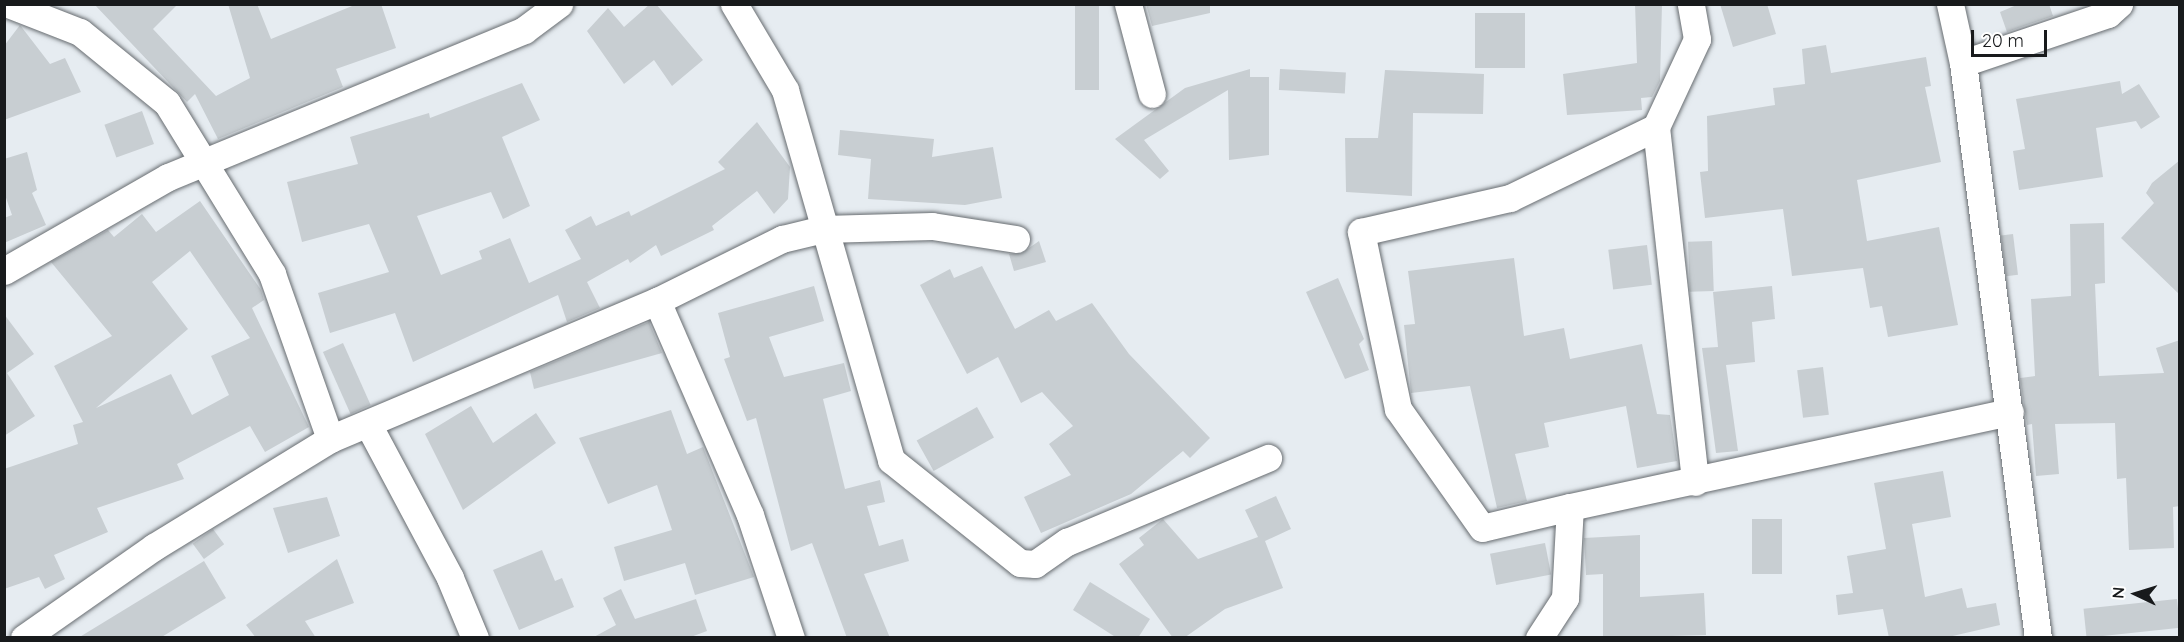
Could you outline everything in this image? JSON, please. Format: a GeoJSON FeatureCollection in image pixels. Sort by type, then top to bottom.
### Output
{"type":"FeatureCollection","features":[{"type":"Feature","properties":{"kind":"street"},"geometry":{"type":"LineString","coordinates":[[8,4],[80,32],[167,103],[272,273],[330,439]]}},
{"type":"Feature","properties":{"kind":"street"},"geometry":{"type":"LineString","coordinates":[[4,271],[168,177],[206,165],[524,30],[559,4]]}},
{"type":"Feature","properties":{"kind":"street"},"geometry":{"type":"LineString","coordinates":[[734,4],[785,90],[891,460],[1020,563],[1035,564],[1067,542],[1268,458]]}},
{"type":"Feature","properties":{"kind":"street"},"geometry":{"type":"LineString","coordinates":[[1128,4],[1152,94]]}},
{"type":"Feature","properties":{"kind":"street"},"geometry":{"type":"LineString","coordinates":[[1691,4],[1697,39],[1656,127],[1695,482]]}},
{"type":"Feature","properties":{"kind":"street"},"geometry":{"type":"LineString","coordinates":[[1950,4],[1963,63],[2038,638]]}},
{"type":"Feature","properties":{"kind":"street"},"geometry":{"type":"LineString","coordinates":[[1963,63],[2108,14],[2120,4]]}},
{"type":"Feature","properties":{"kind":"street"},"geometry":{"type":"LineString","coordinates":[[1656,127],[1510,198],[1361,232],[1398,409],[1482,528],[2010,412]]}},
{"type":"Feature","properties":{"kind":"street"},"geometry":{"type":"LineString","coordinates":[[24,638],[154,547],[330,439],[369,426],[657,301],[782,239],[823,229],[932,226],[1016,239]]}},
{"type":"Feature","properties":{"kind":"street"},"geometry":{"type":"LineString","coordinates":[[657,301],[750,515],[791,638]]}},
{"type":"Feature","properties":{"kind":"street"},"geometry":{"type":"LineString","coordinates":[[369,426],[450,578],[474,638]]}},
{"type":"Feature","properties":{"kind":"street"},"geometry":{"type":"LineString","coordinates":[[1539,638],[1565,598],[1570,507]]}},
{"type":"Feature","properties":{"kind":"building"},"geometry":{"type":"Polygon","coordinates":[[[94,4],[178,4],[153,29],[216,96],[250,78],[228,4],[257,4],[271,39],[357,4],[381,4],[396,48],[336,69],[343,87],[218,139],[195,94],[187,102],[94,4]]]}},
{"type":"Feature","properties":{"kind":"building"},"geometry":{"type":"Polygon","coordinates":[[[650,4],[656,4],[703,60],[672,86],[654,60],[624,84],[587,31],[608,8],[624,27],[650,4]]]}},
{"type":"Feature","properties":{"kind":"building"},"geometry":{"type":"Polygon","coordinates":[[[1075,4],[1099,4],[1099,90],[1075,90],[1075,4]]]}},
{"type":"Feature","properties":{"kind":"building"},"geometry":{"type":"Polygon","coordinates":[[[1146,4],[1210,4],[1210,13],[1152,26],[1146,4]]]}},
{"type":"Feature","properties":{"kind":"building"},"geometry":{"type":"Polygon","coordinates":[[[1635,4],[1662,4],[1660,81],[1652,97],[1641,98],[1642,110],[1567,115],[1563,74],[1637,63],[1635,4]]]}},
{"type":"Feature","properties":{"kind":"building"},"geometry":{"type":"Polygon","coordinates":[[[1720,4],[1767,4],[1776,34],[1733,47],[1720,4]]]}},
{"type":"Feature","properties":{"kind":"building"},"geometry":{"type":"Polygon","coordinates":[[[2019,4],[2049,4],[2053,16],[2007,32],[2000,12],[2019,4]]]}},
{"type":"Feature","properties":{"kind":"building"},"geometry":{"type":"Polygon","coordinates":[[[1475,13],[1525,13],[1525,68],[1475,68],[1475,13]]]}},
{"type":"Feature","properties":{"kind":"building"},"geometry":{"type":"Polygon","coordinates":[[[20,25],[50,64],[65,58],[81,92],[4,120],[4,46],[20,25]]]}},
{"type":"Feature","properties":{"kind":"building"},"geometry":{"type":"Polygon","coordinates":[[[1826,45],[1831,73],[1926,57],[1931,86],[1925,87],[1941,162],[1857,180],[1867,241],[1939,227],[1958,325],[1888,337],[1882,306],[1870,308],[1863,268],[1792,276],[1783,209],[1705,218],[1700,172],[1708,171],[1707,116],[1775,105],[1773,88],[1805,84],[1802,49],[1826,45]]]}},
{"type":"Feature","properties":{"kind":"building"},"geometry":{"type":"Polygon","coordinates":[[[1250,69],[1250,77],[1269,77],[1269,155],[1229,160],[1228,90],[1144,140],[1169,171],[1160,179],[1115,139],[1185,88],[1250,69]]]}},
{"type":"Feature","properties":{"kind":"building"},"geometry":{"type":"Polygon","coordinates":[[[1280,69],[1346,72],[1345,93],[1279,90],[1280,69]]]}},
{"type":"Feature","properties":{"kind":"building"},"geometry":{"type":"Polygon","coordinates":[[[1385,70],[1484,74],[1483,114],[1413,113],[1412,196],[1346,192],[1345,138],[1378,138],[1385,70]]]}},
{"type":"Feature","properties":{"kind":"building"},"geometry":{"type":"Polygon","coordinates":[[[2120,81],[2122,94],[2139,84],[2160,117],[2141,129],[2136,121],[2096,128],[2103,177],[2019,190],[2013,151],[2025,149],[2016,99],[2120,81]]]}},
{"type":"Feature","properties":{"kind":"building"},"geometry":{"type":"Polygon","coordinates":[[[522,83],[540,120],[502,137],[530,206],[503,219],[491,192],[417,216],[441,275],[482,259],[479,251],[510,238],[529,283],[581,259],[565,230],[591,216],[596,226],[629,211],[631,216],[725,169],[718,162],[757,122],[790,167],[788,199],[774,214],[757,191],[712,226],[714,230],[661,256],[656,245],[630,263],[628,259],[587,282],[600,308],[567,322],[558,295],[413,362],[395,313],[330,333],[318,293],[389,272],[369,224],[302,242],[287,182],[358,164],[350,137],[429,113],[430,118],[522,83]]]}},
{"type":"Feature","properties":{"kind":"building"},"geometry":{"type":"Polygon","coordinates":[[[142,111],[154,144],[116,158],[104,125],[142,111]]]}},
{"type":"Feature","properties":{"kind":"building"},"geometry":{"type":"Polygon","coordinates":[[[840,130],[934,139],[932,157],[993,147],[1002,198],[965,205],[868,199],[871,159],[838,155],[840,130]]]}},
{"type":"Feature","properties":{"kind":"building"},"geometry":{"type":"Polygon","coordinates":[[[27,152],[37,190],[32,193],[46,225],[4,243],[4,218],[12,215],[4,192],[4,159],[27,152]]]}},
{"type":"Feature","properties":{"kind":"building"},"geometry":{"type":"Polygon","coordinates":[[[2180,160],[2180,295],[2121,238],[2154,203],[2146,193],[2152,183],[2180,160]]]}},
{"type":"Feature","properties":{"kind":"building"},"geometry":{"type":"Polygon","coordinates":[[[200,201],[261,290],[264,300],[252,308],[309,427],[265,452],[250,426],[177,464],[184,479],[97,508],[108,532],[54,555],[65,579],[45,589],[39,577],[4,589],[4,469],[78,444],[73,425],[83,422],[54,366],[112,336],[51,262],[108,230],[114,237],[142,214],[156,232],[200,201]],[[190,251],[152,282],[188,329],[96,408],[171,374],[192,415],[229,395],[211,356],[250,338],[190,251]]]}},
{"type":"Feature","properties":{"kind":"building"},"geometry":{"type":"Polygon","coordinates":[[[2104,223],[2105,283],[2095,284],[2099,376],[2164,373],[2156,348],[2180,340],[2180,506],[2173,507],[2174,548],[2129,550],[2126,478],[2117,479],[2115,423],[2055,424],[2059,474],[2036,476],[2032,424],[2027,425],[2020,378],[2035,376],[2031,299],[2071,296],[2070,224],[2104,223]]]}},
{"type":"Feature","properties":{"kind":"building"},"geometry":{"type":"Polygon","coordinates":[[[2013,234],[2018,275],[2006,276],[2001,235],[2013,234]]]}},
{"type":"Feature","properties":{"kind":"building"},"geometry":{"type":"Polygon","coordinates":[[[1039,241],[1046,262],[1014,271],[1009,254],[1022,253],[1039,241]]]}},
{"type":"Feature","properties":{"kind":"building"},"geometry":{"type":"Polygon","coordinates":[[[1712,241],[1714,291],[1690,292],[1688,242],[1712,241]]]}},
{"type":"Feature","properties":{"kind":"building"},"geometry":{"type":"Polygon","coordinates":[[[1647,245],[1652,285],[1613,289],[1608,250],[1647,245]]]}},
{"type":"Feature","properties":{"kind":"building"},"geometry":{"type":"Polygon","coordinates":[[[1514,258],[1524,336],[1564,328],[1570,359],[1642,344],[1657,414],[1670,415],[1677,461],[1637,468],[1626,406],[1544,423],[1549,447],[1515,454],[1527,501],[1497,508],[1470,386],[1411,393],[1404,325],[1415,324],[1408,271],[1514,258]]]}},
{"type":"Feature","properties":{"kind":"building"},"geometry":{"type":"Polygon","coordinates":[[[982,266],[1015,329],[1049,310],[1056,321],[1092,303],[1129,354],[1210,438],[1190,458],[1183,451],[1131,494],[1041,533],[1024,497],[1071,475],[1049,444],[1073,426],[1042,392],[1021,403],[998,357],[967,374],[920,285],[950,269],[954,278],[982,266]]]}},
{"type":"Feature","properties":{"kind":"building"},"geometry":{"type":"Polygon","coordinates":[[[1338,278],[1364,339],[1359,344],[1369,370],[1345,379],[1306,292],[1338,278]]]}},
{"type":"Feature","properties":{"kind":"building"},"geometry":{"type":"Polygon","coordinates":[[[814,286],[824,321],[769,337],[784,377],[844,363],[851,391],[823,399],[845,489],[880,480],[885,502],[867,506],[879,546],[903,539],[909,561],[864,574],[890,638],[847,638],[812,543],[791,551],[756,418],[747,421],[724,359],[730,357],[718,313],[814,286]]]}},
{"type":"Feature","properties":{"kind":"building"},"geometry":{"type":"Polygon","coordinates":[[[1772,286],[1775,319],[1752,322],[1755,362],[1726,365],[1738,451],[1716,453],[1702,348],[1718,347],[1713,292],[1772,286]]]}},
{"type":"Feature","properties":{"kind":"building"},"geometry":{"type":"Polygon","coordinates":[[[4,314],[34,354],[7,373],[35,416],[4,436],[4,314]]]}},
{"type":"Feature","properties":{"kind":"building"},"geometry":{"type":"Polygon","coordinates":[[[649,322],[662,353],[534,389],[530,372],[649,322]]]}},
{"type":"Feature","properties":{"kind":"building"},"geometry":{"type":"Polygon","coordinates":[[[343,343],[371,405],[351,414],[323,352],[343,343]]]}},
{"type":"Feature","properties":{"kind":"building"},"geometry":{"type":"Polygon","coordinates":[[[1823,367],[1829,415],[1803,418],[1797,370],[1823,367]]]}},
{"type":"Feature","properties":{"kind":"building"},"geometry":{"type":"Polygon","coordinates":[[[471,406],[493,443],[536,413],[556,443],[463,510],[425,434],[471,406]]]}},
{"type":"Feature","properties":{"kind":"building"},"geometry":{"type":"Polygon","coordinates":[[[977,407],[994,438],[934,471],[917,440],[977,407]]]}},
{"type":"Feature","properties":{"kind":"building"},"geometry":{"type":"Polygon","coordinates":[[[671,410],[687,454],[703,447],[754,577],[695,595],[685,563],[624,581],[614,547],[672,530],[657,485],[608,504],[579,438],[671,410]]]}},
{"type":"Feature","properties":{"kind":"building"},"geometry":{"type":"Polygon","coordinates":[[[1943,471],[1951,517],[1912,524],[1925,597],[1962,588],[1967,608],[1996,603],[2000,625],[1944,638],[1889,638],[1883,609],[1838,615],[1836,595],[1853,593],[1847,556],[1886,549],[1874,483],[1943,471]]]}},
{"type":"Feature","properties":{"kind":"building"},"geometry":{"type":"Polygon","coordinates":[[[1276,496],[1291,529],[1265,541],[1283,588],[1225,609],[1184,638],[1173,638],[1119,564],[1144,545],[1139,538],[1163,519],[1198,559],[1258,537],[1245,510],[1276,496]]]}},
{"type":"Feature","properties":{"kind":"building"},"geometry":{"type":"Polygon","coordinates":[[[327,497],[340,536],[288,553],[273,508],[327,497]]]}},
{"type":"Feature","properties":{"kind":"building"},"geometry":{"type":"Polygon","coordinates":[[[1752,519],[1782,519],[1782,574],[1752,574],[1752,519]]]}},
{"type":"Feature","properties":{"kind":"building"},"geometry":{"type":"Polygon","coordinates":[[[213,529],[224,544],[204,559],[193,544],[213,529]]]}},
{"type":"Feature","properties":{"kind":"building"},"geometry":{"type":"Polygon","coordinates":[[[1640,535],[1640,597],[1704,593],[1706,635],[1603,638],[1603,574],[1586,575],[1584,538],[1640,535]]]}},
{"type":"Feature","properties":{"kind":"building"},"geometry":{"type":"Polygon","coordinates":[[[1545,543],[1551,574],[1496,585],[1490,554],[1545,543]]]}},
{"type":"Feature","properties":{"kind":"building"},"geometry":{"type":"Polygon","coordinates":[[[542,550],[555,581],[562,578],[574,607],[519,630],[493,570],[542,550]]]}},
{"type":"Feature","properties":{"kind":"building"},"geometry":{"type":"Polygon","coordinates":[[[337,559],[354,603],[305,621],[316,638],[256,638],[246,625],[337,559]]]}},
{"type":"Feature","properties":{"kind":"building"},"geometry":{"type":"Polygon","coordinates":[[[204,561],[226,598],[160,638],[78,638],[204,561]]]}},
{"type":"Feature","properties":{"kind":"building"},"geometry":{"type":"Polygon","coordinates":[[[1090,582],[1150,619],[1138,638],[1117,638],[1073,610],[1090,582]]]}},
{"type":"Feature","properties":{"kind":"building"},"geometry":{"type":"Polygon","coordinates":[[[621,589],[635,619],[696,599],[707,631],[688,638],[592,638],[616,625],[603,598],[621,589]]]}},
{"type":"Feature","properties":{"kind":"building"},"geometry":{"type":"Polygon","coordinates":[[[2177,599],[2180,628],[2087,638],[2084,609],[2177,599]]]}}]}
